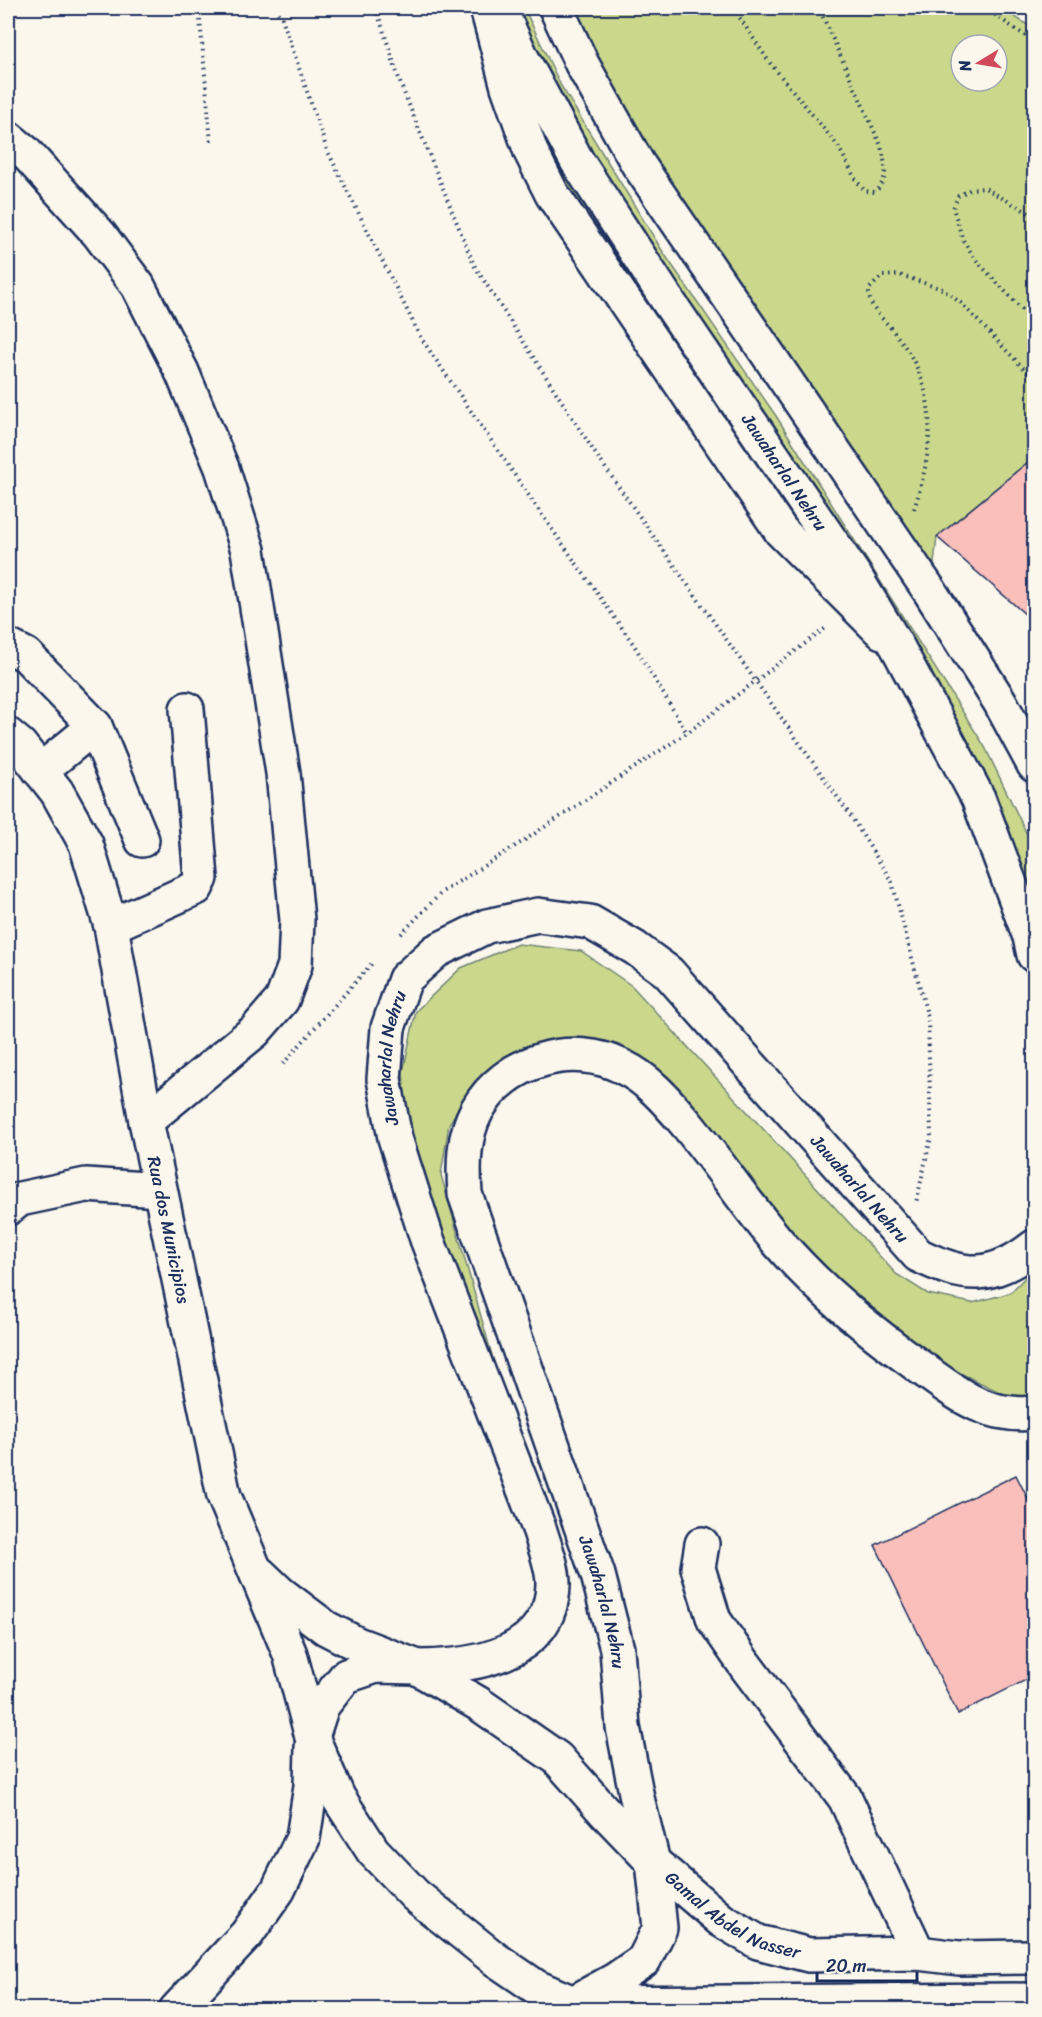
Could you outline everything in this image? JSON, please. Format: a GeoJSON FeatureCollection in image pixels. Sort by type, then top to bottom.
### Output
{"type":"FeatureCollection","features":[{"type":"Feature","properties":{"kind":"main road"},"geometry":{"type":"LineString","coordinates":[[487,8],[515,107],[531,152],[552,194],[782,531],[898,648]]}},
{"type":"Feature","properties":{"kind":"main road","name":"Jawaharlal Nehru"},"geometry":{"type":"LineString","coordinates":[[499,8],[522,58],[577,160],[668,301],[856,578],[898,648],[978,798],[1035,955]]}},
{"type":"Feature","properties":{"kind":"main road"},"geometry":{"type":"LineString","coordinates":[[556,8],[582,64],[638,164],[929,590],[1000,702],[1035,765]]}},
{"type":"Feature","properties":{"kind":"main road"},"geometry":{"type":"LineString","coordinates":[[8,138],[25,152],[99,234],[138,286],[182,372],[222,468],[248,550],[284,773],[297,920],[295,965],[282,1000],[255,1031],[146,1121]]}},
{"type":"Feature","properties":{"kind":"main road"},"geometry":{"type":"LineString","coordinates":[[8,646],[26,655],[95,726],[142,840]]}},
{"type":"Feature","properties":{"kind":"main road"},"geometry":{"type":"LineString","coordinates":[[111,926],[196,888],[201,878],[187,709]]}},
{"type":"Feature","properties":{"kind":"main road"},"geometry":{"type":"LineString","coordinates":[[40,771],[95,726]]}},
{"type":"Feature","properties":{"kind":"main road","name":"Rua dos Municipios"},"geometry":{"type":"LineString","coordinates":[[8,735],[20,745],[57,792],[86,844],[111,926],[146,1121],[224,1496],[290,1654],[312,1737]]}},
{"type":"Feature","properties":{"kind":"main road","name":"Jawaharlal Nehru"},"geometry":{"type":"LineString","coordinates":[[312,1737],[322,1706],[346,1676],[376,1666],[446,1667],[475,1662],[512,1651],[536,1632],[549,1608],[553,1586],[540,1531],[427,1239],[394,1138],[384,1079],[388,1028],[405,979],[436,951],[487,926],[538,915],[590,922],[635,948],[668,972],[918,1255],[944,1268],[975,1273],[1000,1269],[1035,1247]]}},
{"type":"Feature","properties":{"kind":"main road","name":"Jawaharlal Nehru"},"geometry":{"type":"LineString","coordinates":[[562,2006],[615,1980],[644,1960],[660,1928],[653,1862],[636,1798],[623,1727],[616,1649],[598,1575],[465,1194],[463,1163],[466,1139],[477,1110],[492,1089],[516,1071],[538,1060],[565,1056],[591,1056],[623,1067],[659,1091],[778,1242],[825,1291],[878,1337],[966,1399],[998,1412],[1035,1413]]}},
{"type":"Feature","properties":{"kind":"main road"},"geometry":{"type":"LineString","coordinates":[[8,1208],[20,1199],[86,1185],[160,1191]]}},
{"type":"Feature","properties":{"kind":"main road"},"geometry":{"type":"LineString","coordinates":[[702,1544],[698,1568],[714,1620],[845,1798],[918,1953]]}},
{"type":"Feature","properties":{"kind":"main road"},"geometry":{"type":"LineString","coordinates":[[250,1561],[281,1594],[326,1628],[357,1644],[416,1667]]}},
{"type":"Feature","properties":{"kind":"main road","name":"Gamal Abdel Nasser"},"geometry":{"type":"LineString","coordinates":[[416,1667],[478,1704],[557,1758],[653,1862],[721,1920],[758,1942],[809,1955],[918,1953],[959,1958],[1035,1957]]}},
{"type":"Feature","properties":{"kind":"main road"},"geometry":{"type":"LineString","coordinates":[[312,1737],[338,1797],[373,1851],[415,1895],[503,1965],[562,2006],[830,2000],[1035,2000]]}},
{"type":"Feature","properties":{"kind":"main road"},"geometry":{"type":"LineString","coordinates":[[176,2010],[247,1934],[278,1890],[303,1838],[311,1786],[312,1737]]}},
{"type":"Feature","properties":{"kind":"main road"},"geometry":{"type":"LineString","coordinates":[[779,2010],[830,2000]]}},
{"type":"Feature","properties":{"kind":"path"},"geometry":{"type":"LineString","coordinates":[[200,8],[211,143]]}},
{"type":"Feature","properties":{"kind":"path"},"geometry":{"type":"LineString","coordinates":[[274,8],[282,18],[327,150],[421,338],[634,645],[687,733]]}},
{"type":"Feature","properties":{"kind":"path"},"geometry":{"type":"LineString","coordinates":[[376,8],[401,85],[474,265],[597,456],[850,815],[892,882],[928,1018],[932,1137],[914,1212]]}},
{"type":"Feature","properties":{"kind":"path"},"geometry":{"type":"LineString","coordinates":[[733,8],[770,63],[838,146],[856,180],[865,191],[875,192],[883,184],[886,170],[881,146],[819,8]]}},
{"type":"Feature","properties":{"kind":"path"},"geometry":{"type":"LineString","coordinates":[[985,8],[1035,42]]}},
{"type":"Feature","properties":{"kind":"path"},"geometry":{"type":"LineString","coordinates":[[1035,216],[985,188],[970,189],[958,196],[953,208],[963,240],[975,259],[1035,322]]}},
{"type":"Feature","properties":{"kind":"path"},"geometry":{"type":"LineString","coordinates":[[898,544],[914,512],[925,477],[930,416],[919,369],[894,331],[875,312],[868,300],[869,289],[882,276],[900,275],[942,289],[961,303],[1035,378]]}},
{"type":"Feature","properties":{"kind":"path"},"geometry":{"type":"LineString","coordinates":[[394,940],[442,892],[687,733],[827,627]]}},
{"type":"Feature","properties":{"kind":"path"},"geometry":{"type":"LineString","coordinates":[[283,1064],[354,981],[378,957]]}},
{"type":"Feature","properties":{"kind":"green space"},"geometry":{"type":"Polygon","coordinates":[[[513,8],[524,8],[561,86],[663,252],[776,416],[985,747],[1034,849],[1034,921],[1004,827],[628,212],[524,36],[513,8]]]}},
{"type":"Feature","properties":{"kind":"green space"},"geometry":{"type":"Polygon","coordinates":[[[568,8],[1001,8],[1034,29],[1034,457],[937,537],[933,572],[664,189],[568,8]]]}},
{"type":"Feature","properties":{"kind":"green space"},"geometry":{"type":"Polygon","coordinates":[[[541,139],[823,563],[554,182],[541,139]]]}},
{"type":"Feature","properties":{"kind":"green space"},"geometry":{"type":"Polygon","coordinates":[[[518,944],[581,951],[632,986],[896,1274],[928,1294],[972,1303],[1010,1293],[1034,1268],[1034,1395],[1010,1397],[937,1362],[862,1310],[646,1066],[507,1058],[473,1085],[449,1124],[441,1175],[562,1603],[407,1121],[403,1072],[416,1011],[461,968],[518,944]]]}},
{"type":"Feature","properties":{"kind":"building"},"geometry":{"type":"Polygon","coordinates":[[[1034,457],[1034,622],[937,537],[1034,457]]]}},
{"type":"Feature","properties":{"kind":"building"},"geometry":{"type":"Polygon","coordinates":[[[1016,1475],[1034,1511],[1034,1676],[958,1714],[875,1545],[1016,1475]]]}}]}
